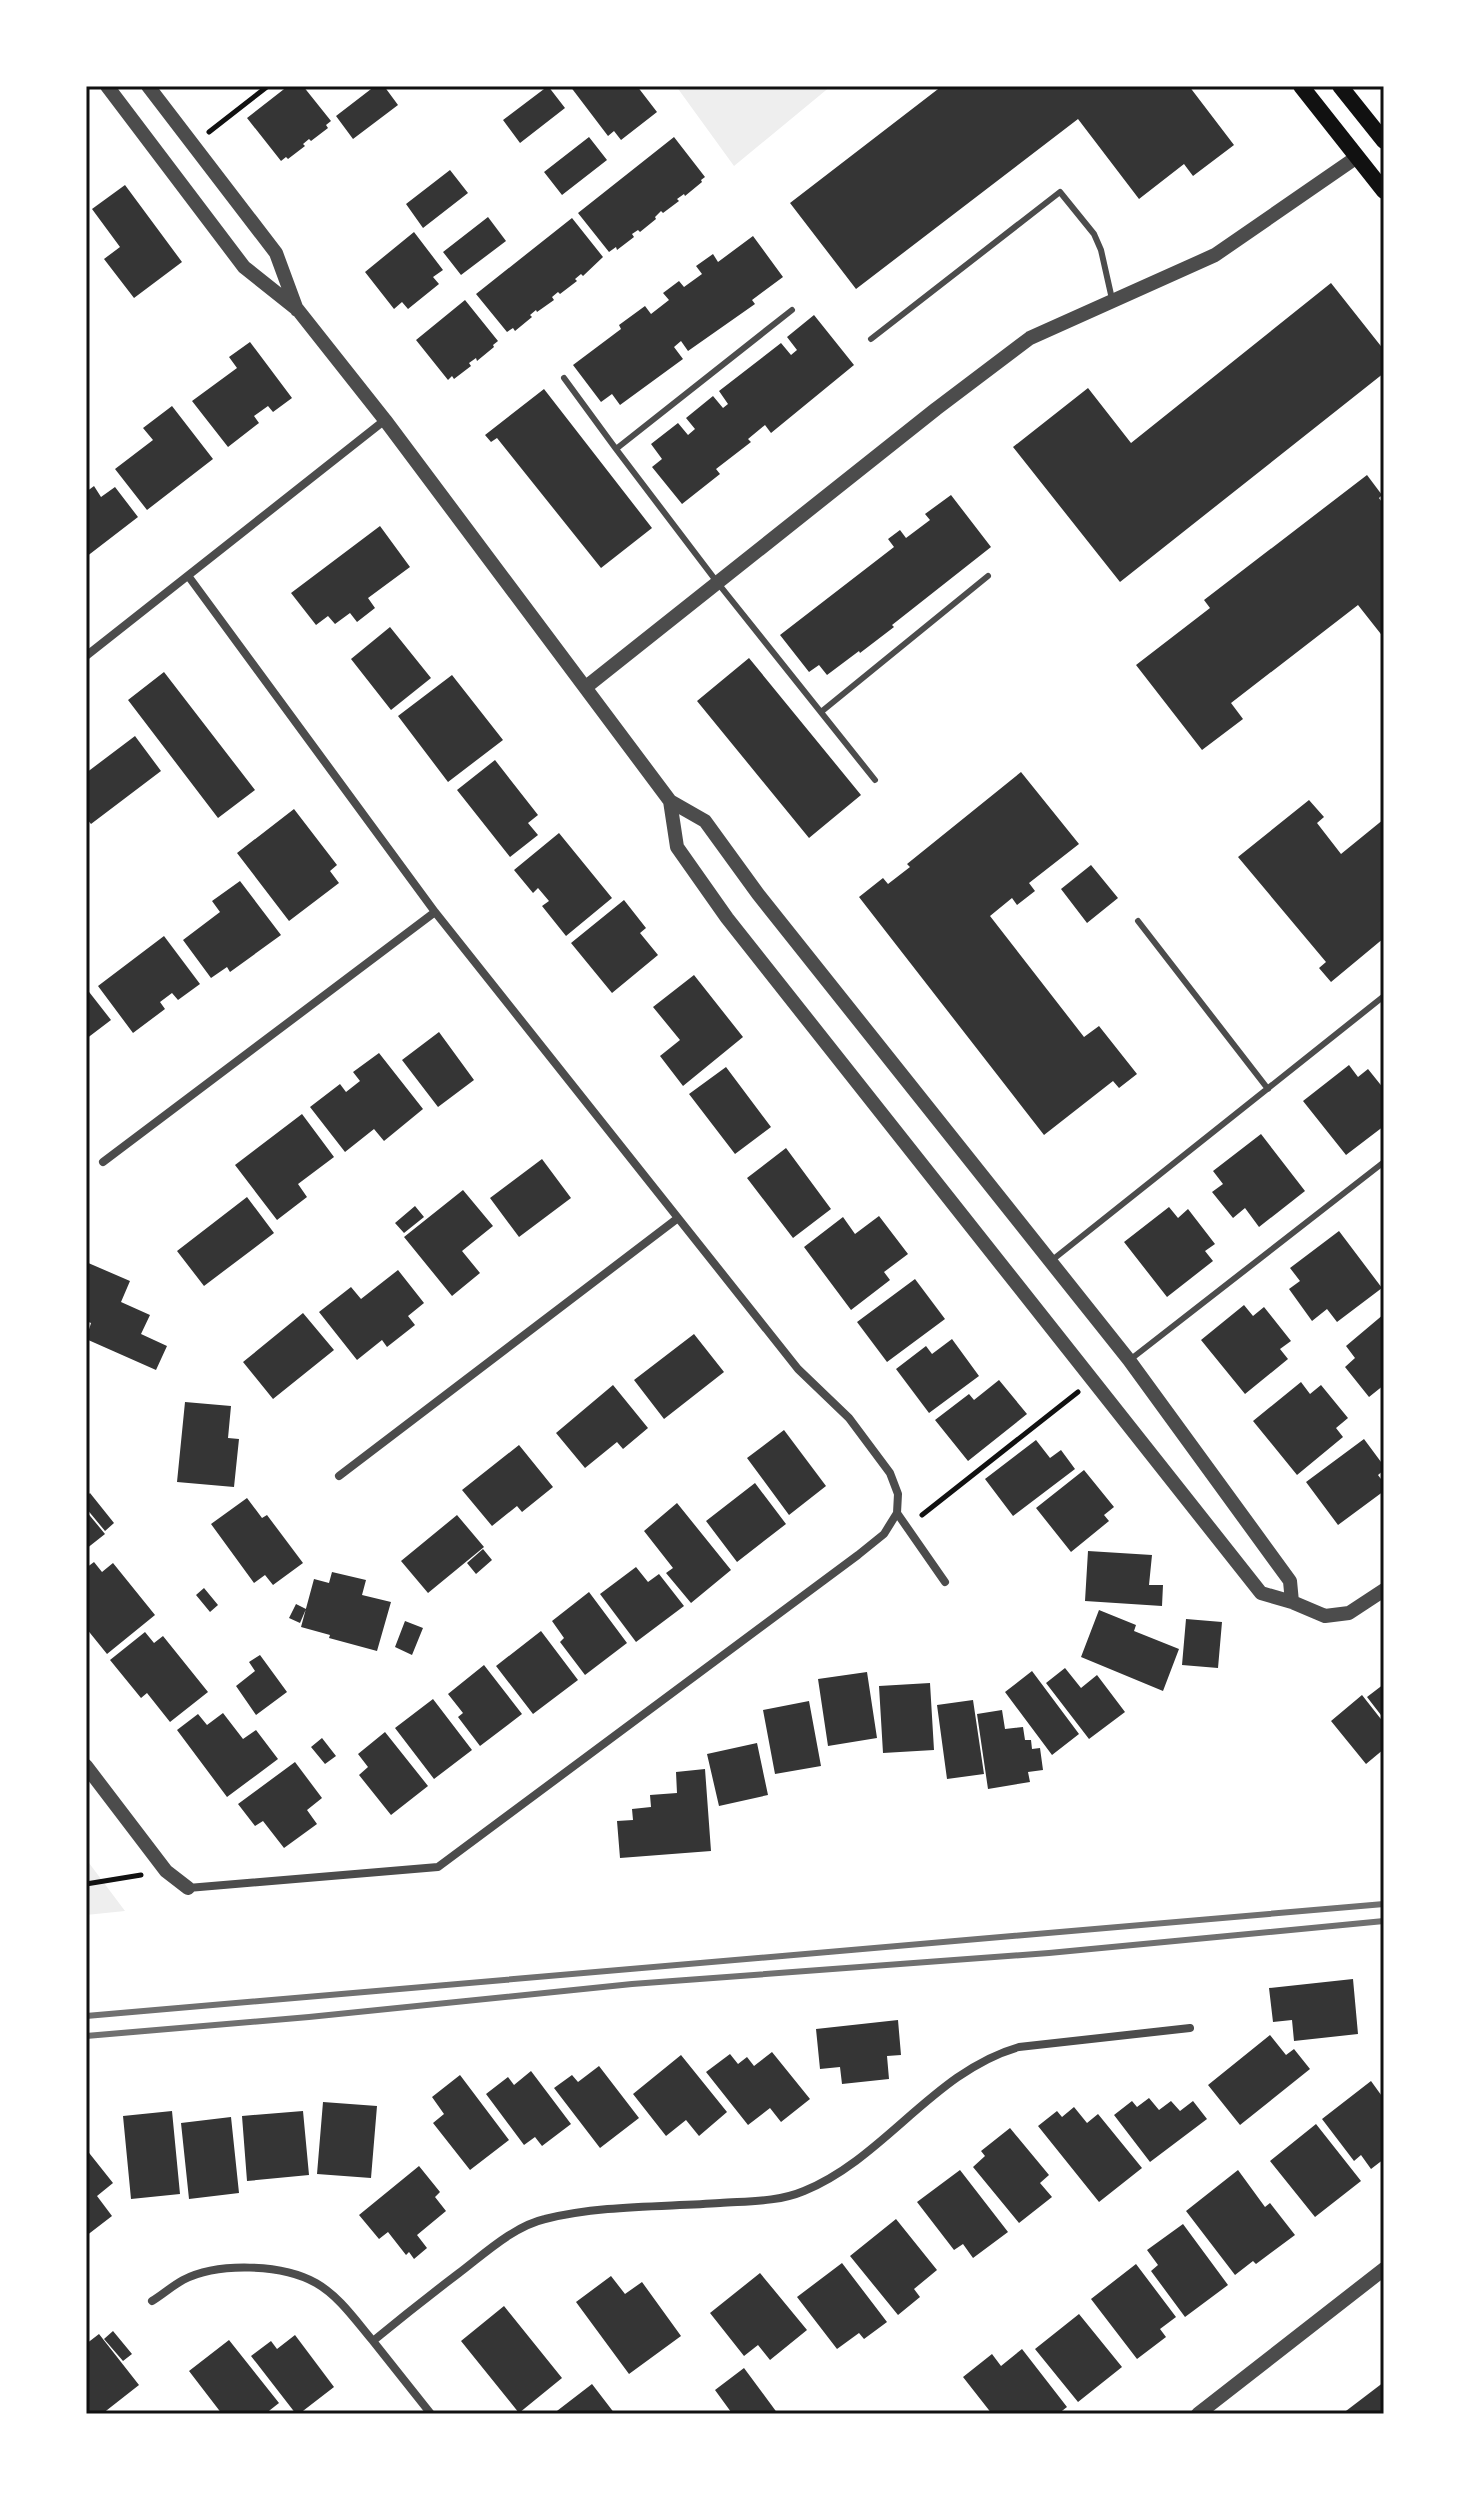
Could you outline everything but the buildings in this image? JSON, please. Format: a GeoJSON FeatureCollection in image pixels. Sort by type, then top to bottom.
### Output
{"type":"FeatureCollection","features":[{"type":"Feature","properties":{"kind":"main road"},"geometry":{"type":"LineString","coordinates":[[1301,86],[1384,191]]}},
{"type":"Feature","properties":{"kind":"main road"},"geometry":{"type":"LineString","coordinates":[[1340,86],[1383,138],[1357,157]]}},
{"type":"Feature","properties":{"kind":"street"},"geometry":{"type":"LineString","coordinates":[[107,86],[244,267],[298,310],[385,420],[670,801],[705,821],[758,894],[1129,1360],[1290,1581],[1292,1602]]}},
{"type":"Feature","properties":{"kind":"street"},"geometry":{"type":"LineString","coordinates":[[148,86],[276,253],[298,310]]}},
{"type":"Feature","properties":{"kind":"street"},"geometry":{"type":"LineString","coordinates":[[586,687],[1030,338],[1215,255],[1357,157]]}},
{"type":"Feature","properties":{"kind":"street"},"geometry":{"type":"LineString","coordinates":[[86,656],[385,420]]}},
{"type":"Feature","properties":{"kind":"street"},"geometry":{"type":"LineString","coordinates":[[86,1766],[166,1871],[188,1888],[438,1867],[858,1555],[884,1534],[897,1513],[898,1494],[890,1473],[849,1418],[798,1369],[435,912],[189,577]]}},
{"type":"Feature","properties":{"kind":"street"},"geometry":{"type":"LineString","coordinates":[[670,801],[677,847],[727,918],[1261,1593],[1325,1616],[1349,1613],[1384,1590]]}},
{"type":"Feature","properties":{"kind":"street"},"geometry":{"type":"LineString","coordinates":[[103,1162],[435,912]]}},
{"type":"Feature","properties":{"kind":"street"},"geometry":{"type":"LineString","coordinates":[[339,1476],[678,1218]]}},
{"type":"Feature","properties":{"kind":"street"},"geometry":{"type":"LineString","coordinates":[[897,1513],[945,1582]]}},
{"type":"Feature","properties":{"kind":"street"},"geometry":{"type":"LineString","coordinates":[[373,2341],[485,2253],[521,2229],[543,2219],[606,2210],[773,2200],[802,2192],[846,2168],[954,2081],[996,2053],[1019,2047],[1190,2028]]}},
{"type":"Feature","properties":{"kind":"street"},"geometry":{"type":"LineString","coordinates":[[152,2301],[184,2280],[208,2271],[242,2267],[290,2273],[314,2282],[344,2307],[431,2414]]}},
{"type":"Feature","properties":{"kind":"street"},"geometry":{"type":"LineString","coordinates":[[1198,2414],[1384,2269]]}},
{"type":"Feature","properties":{"kind":"lane"},"geometry":{"type":"LineString","coordinates":[[871,339],[1060,192],[1094,234],[1101,250],[1113,303]]}},
{"type":"Feature","properties":{"kind":"lane"},"geometry":{"type":"LineString","coordinates":[[616,449],[792,310]]}},
{"type":"Feature","properties":{"kind":"lane"},"geometry":{"type":"LineString","coordinates":[[564,378],[717,582],[875,780]]}},
{"type":"Feature","properties":{"kind":"lane"},"geometry":{"type":"LineString","coordinates":[[821,712],[988,576]]}},
{"type":"Feature","properties":{"kind":"lane"},"geometry":{"type":"LineString","coordinates":[[1138,921],[1268,1089]]}},
{"type":"Feature","properties":{"kind":"lane"},"geometry":{"type":"LineString","coordinates":[[1051,1261],[1384,996]]}},
{"type":"Feature","properties":{"kind":"lane"},"geometry":{"type":"LineString","coordinates":[[1129,1360],[1384,1162]]}},
{"type":"Feature","properties":{"kind":"path"},"geometry":{"type":"LineString","coordinates":[[193,145],[268,86]]}},
{"type":"Feature","properties":{"kind":"path"},"geometry":{"type":"LineString","coordinates":[[907,1527],[1092,1381]]}},
{"type":"Feature","properties":{"kind":"path"},"geometry":{"type":"LineString","coordinates":[[86,1884],[166,1871]]}},
{"type":"Feature","properties":{"kind":"shaded area"},"geometry":{"type":"Polygon","coordinates":[[[676,86],[831,86],[734,166],[676,86]]]}},
{"type":"Feature","properties":{"kind":"shaded area"},"geometry":{"type":"Polygon","coordinates":[[[86,1859],[125,1911],[86,1915],[86,1859]]]}},
{"type":"Feature","properties":{"kind":"railway"},"geometry":{"type":"LineString","coordinates":[[86,2016],[1384,1904]]}},
{"type":"Feature","properties":{"kind":"railway"},"geometry":{"type":"LineString","coordinates":[[86,2036],[632,1984],[1049,1953],[1384,1921]]}}]}
